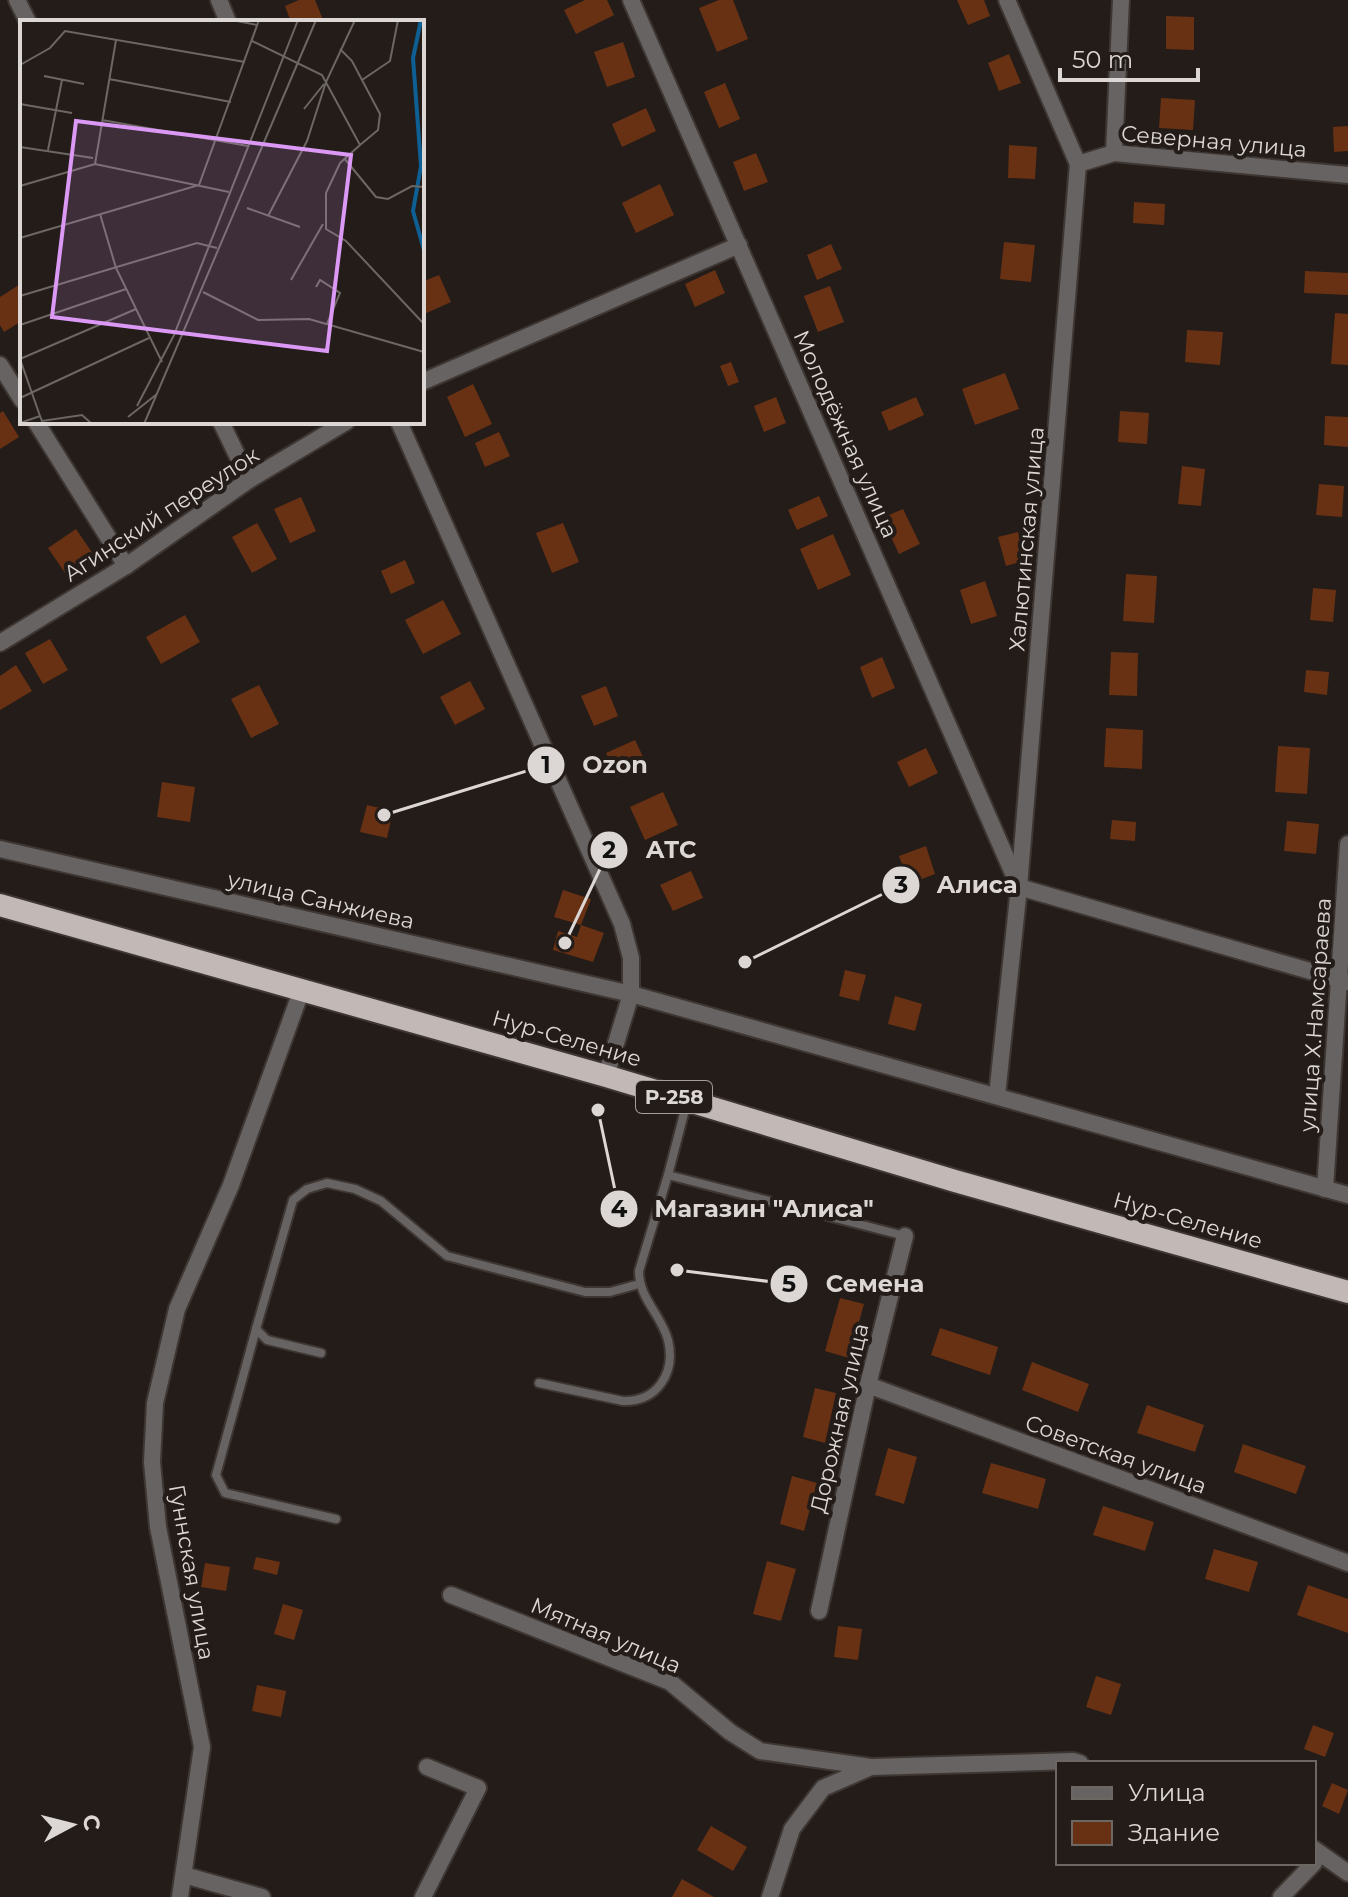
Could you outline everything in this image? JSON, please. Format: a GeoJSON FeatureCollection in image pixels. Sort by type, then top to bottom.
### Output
{"type":"FeatureCollection","features":[{"type":"Feature","properties":{"kind":"highway","name":"Нур-Селение"},"geometry":{"type":"LineString","coordinates":[[0,905],[606,1076],[940,1177],[1348,1292]]}},
{"type":"Feature","properties":{"kind":"street"},"geometry":{"type":"LineString","coordinates":[[17,0],[27,20]]}},
{"type":"Feature","properties":{"kind":"street"},"geometry":{"type":"LineString","coordinates":[[219,0],[227,20]]}},
{"type":"Feature","properties":{"kind":"street","name":"Молодёжная улица"},"geometry":{"type":"LineString","coordinates":[[631,0],[1019,887]]}},
{"type":"Feature","properties":{"kind":"street","name":"Халютинская улица"},"geometry":{"type":"LineString","coordinates":[[997,1096],[1019,887],[1078,164],[1007,0]]}},
{"type":"Feature","properties":{"kind":"street"},"geometry":{"type":"LineString","coordinates":[[1114,153],[1121,0]]}},
{"type":"Feature","properties":{"kind":"street","name":"Северная улица"},"geometry":{"type":"LineString","coordinates":[[1078,164],[1114,153],[1348,175]]}},
{"type":"Feature","properties":{"kind":"street"},"geometry":{"type":"LineString","coordinates":[[424,381],[739,245]]}},
{"type":"Feature","properties":{"kind":"street"},"geometry":{"type":"LineString","coordinates":[[0,365],[20,397]]}},
{"type":"Feature","properties":{"kind":"street"},"geometry":{"type":"LineString","coordinates":[[37,424],[126,566]]}},
{"type":"Feature","properties":{"kind":"street"},"geometry":{"type":"LineString","coordinates":[[222,424],[249,480]]}},
{"type":"Feature","properties":{"kind":"street","name":"Агинский переулок"},"geometry":{"type":"LineString","coordinates":[[0,643],[126,566],[249,480],[343,424]]}},
{"type":"Feature","properties":{"kind":"street"},"geometry":{"type":"LineString","coordinates":[[400,424],[622,924],[631,958],[631,994],[606,1076]]}},
{"type":"Feature","properties":{"kind":"street","name":"улица Х.Намсараева"},"geometry":{"type":"LineString","coordinates":[[1325,1189],[1344,982],[1348,844]]}},
{"type":"Feature","properties":{"kind":"street","name":"улица Санжиева"},"geometry":{"type":"LineString","coordinates":[[0,849],[631,994],[1348,1195]]}},
{"type":"Feature","properties":{"kind":"street"},"geometry":{"type":"LineString","coordinates":[[1019,887],[1344,982]]}},
{"type":"Feature","properties":{"kind":"street","name":"Гуннская улица"},"geometry":{"type":"LineString","coordinates":[[180,1897],[202,1747],[158,1527],[152,1462],[155,1403],[177,1309],[231,1185],[302,989]]}},
{"type":"Feature","properties":{"kind":"street","name":"Дорожная улица"},"geometry":{"type":"LineString","coordinates":[[819,1611],[868,1385],[905,1236]]}},
{"type":"Feature","properties":{"kind":"street","name":"Советская улица"},"geometry":{"type":"LineString","coordinates":[[868,1385],[1348,1563]]}},
{"type":"Feature","properties":{"kind":"street","name":"Мятная улица"},"geometry":{"type":"LineString","coordinates":[[451,1595],[670,1682],[730,1732],[760,1751],[871,1767]]}},
{"type":"Feature","properties":{"kind":"street"},"geometry":{"type":"LineString","coordinates":[[770,1897],[792,1829],[823,1788],[871,1767],[1056,1762]]}},
{"type":"Feature","properties":{"kind":"street"},"geometry":{"type":"LineString","coordinates":[[423,1897],[478,1788],[427,1767]]}},
{"type":"Feature","properties":{"kind":"street"},"geometry":{"type":"LineString","coordinates":[[1316,1857],[1348,1873]]}},
{"type":"Feature","properties":{"kind":"street"},"geometry":{"type":"LineString","coordinates":[[1281,1897],[1309,1865]]}},
{"type":"Feature","properties":{"kind":"street"},"geometry":{"type":"LineString","coordinates":[[184,1875],[262,1897]]}},
{"type":"Feature","properties":{"kind":"lane"},"geometry":{"type":"LineString","coordinates":[[539,1383],[637,1402],[660,1387],[667,1372],[668,1339],[639,1284],[639,1271],[687,1101]]}},
{"type":"Feature","properties":{"kind":"lane"},"geometry":{"type":"LineString","coordinates":[[668,1175],[905,1236]]}},
{"type":"Feature","properties":{"kind":"lane"},"geometry":{"type":"LineString","coordinates":[[336,1519],[225,1493],[216,1475],[293,1200],[307,1189],[327,1183],[355,1189],[381,1201],[447,1256],[585,1292],[610,1292],[639,1284]]}},
{"type":"Feature","properties":{"kind":"lane"},"geometry":{"type":"LineString","coordinates":[[256,1329],[267,1340],[321,1353]]}},
{"type":"Feature","properties":{"kind":"building"},"geometry":{"type":"Polygon","coordinates":[[[299,0],[315,0],[323,20],[290,20],[285,6],[299,0]]]}},
{"type":"Feature","properties":{"kind":"building"},"geometry":{"type":"Polygon","coordinates":[[[585,0],[607,0],[614,15],[576,34],[564,10],[585,0]]]}},
{"type":"Feature","properties":{"kind":"building"},"geometry":{"type":"Polygon","coordinates":[[[719,0],[733,0],[748,39],[717,52],[699,8],[719,0]]]}},
{"type":"Feature","properties":{"kind":"building"},"geometry":{"type":"Polygon","coordinates":[[[957,0],[984,0],[990,16],[968,25],[957,0]]]}},
{"type":"Feature","properties":{"kind":"building"},"geometry":{"type":"Polygon","coordinates":[[[1166,16],[1194,17],[1194,50],[1166,49],[1166,16]]]}},
{"type":"Feature","properties":{"kind":"building"},"geometry":{"type":"Polygon","coordinates":[[[623,42],[635,77],[607,87],[594,52],[623,42]]]}},
{"type":"Feature","properties":{"kind":"building"},"geometry":{"type":"Polygon","coordinates":[[[1009,54],[1021,83],[999,91],[988,63],[1009,54]]]}},
{"type":"Feature","properties":{"kind":"building"},"geometry":{"type":"Polygon","coordinates":[[[725,83],[740,119],[719,128],[704,92],[725,83]]]}},
{"type":"Feature","properties":{"kind":"building"},"geometry":{"type":"Polygon","coordinates":[[[1161,98],[1195,100],[1193,130],[1159,128],[1161,98]]]}},
{"type":"Feature","properties":{"kind":"building"},"geometry":{"type":"Polygon","coordinates":[[[646,108],[656,131],[622,147],[612,124],[646,108]]]}},
{"type":"Feature","properties":{"kind":"building"},"geometry":{"type":"Polygon","coordinates":[[[1348,126],[1348,151],[1334,152],[1333,127],[1348,126]]]}},
{"type":"Feature","properties":{"kind":"building"},"geometry":{"type":"Polygon","coordinates":[[[1009,145],[1037,147],[1035,179],[1008,178],[1009,145]]]}},
{"type":"Feature","properties":{"kind":"building"},"geometry":{"type":"Polygon","coordinates":[[[756,153],[768,182],[744,191],[733,162],[756,153]]]}},
{"type":"Feature","properties":{"kind":"building"},"geometry":{"type":"Polygon","coordinates":[[[660,184],[674,215],[636,233],[622,203],[660,184]]]}},
{"type":"Feature","properties":{"kind":"building"},"geometry":{"type":"Polygon","coordinates":[[[1134,202],[1165,204],[1164,225],[1133,223],[1134,202]]]}},
{"type":"Feature","properties":{"kind":"building"},"geometry":{"type":"Polygon","coordinates":[[[1004,242],[1035,245],[1031,282],[1000,279],[1004,242]]]}},
{"type":"Feature","properties":{"kind":"building"},"geometry":{"type":"Polygon","coordinates":[[[831,244],[842,269],[817,280],[807,255],[831,244]]]}},
{"type":"Feature","properties":{"kind":"building"},"geometry":{"type":"Polygon","coordinates":[[[715,270],[725,293],[695,307],[685,284],[715,270]]]}},
{"type":"Feature","properties":{"kind":"building"},"geometry":{"type":"Polygon","coordinates":[[[1305,271],[1348,273],[1348,295],[1304,293],[1305,271]]]}},
{"type":"Feature","properties":{"kind":"building"},"geometry":{"type":"Polygon","coordinates":[[[439,275],[451,302],[424,314],[424,281],[439,275]]]}},
{"type":"Feature","properties":{"kind":"building"},"geometry":{"type":"Polygon","coordinates":[[[20,284],[20,322],[4,332],[0,325],[0,297],[20,284]]]}},
{"type":"Feature","properties":{"kind":"building"},"geometry":{"type":"Polygon","coordinates":[[[830,286],[844,322],[818,332],[804,296],[830,286]]]}},
{"type":"Feature","properties":{"kind":"building"},"geometry":{"type":"Polygon","coordinates":[[[1335,313],[1348,314],[1348,365],[1331,364],[1335,313]]]}},
{"type":"Feature","properties":{"kind":"building"},"geometry":{"type":"Polygon","coordinates":[[[1187,330],[1223,332],[1220,365],[1185,362],[1187,330]]]}},
{"type":"Feature","properties":{"kind":"building"},"geometry":{"type":"Polygon","coordinates":[[[731,362],[739,382],[728,386],[720,366],[731,362]]]}},
{"type":"Feature","properties":{"kind":"building"},"geometry":{"type":"Polygon","coordinates":[[[1005,373],[1019,409],[975,425],[962,389],[1005,373]]]}},
{"type":"Feature","properties":{"kind":"building"},"geometry":{"type":"Polygon","coordinates":[[[473,384],[492,424],[465,437],[447,397],[473,384]]]}},
{"type":"Feature","properties":{"kind":"building"},"geometry":{"type":"Polygon","coordinates":[[[776,397],[786,423],[764,432],[754,406],[776,397]]]}},
{"type":"Feature","properties":{"kind":"building"},"geometry":{"type":"Polygon","coordinates":[[[916,397],[924,415],[889,431],[881,412],[916,397]]]}},
{"type":"Feature","properties":{"kind":"building"},"geometry":{"type":"Polygon","coordinates":[[[3,411],[19,437],[0,449],[0,413],[3,411]]]}},
{"type":"Feature","properties":{"kind":"building"},"geometry":{"type":"Polygon","coordinates":[[[1120,411],[1149,413],[1147,444],[1118,442],[1120,411]]]}},
{"type":"Feature","properties":{"kind":"building"},"geometry":{"type":"Polygon","coordinates":[[[1325,416],[1348,417],[1348,447],[1324,445],[1325,416]]]}},
{"type":"Feature","properties":{"kind":"building"},"geometry":{"type":"Polygon","coordinates":[[[499,432],[510,456],[485,467],[475,443],[499,432]]]}},
{"type":"Feature","properties":{"kind":"building"},"geometry":{"type":"Polygon","coordinates":[[[1182,466],[1205,469],[1201,506],[1178,504],[1182,466]]]}},
{"type":"Feature","properties":{"kind":"building"},"geometry":{"type":"Polygon","coordinates":[[[1319,484],[1344,486],[1342,517],[1316,515],[1319,484]]]}},
{"type":"Feature","properties":{"kind":"building"},"geometry":{"type":"Polygon","coordinates":[[[819,496],[828,516],[797,530],[788,510],[819,496]]]}},
{"type":"Feature","properties":{"kind":"building"},"geometry":{"type":"Polygon","coordinates":[[[301,497],[316,531],[290,543],[274,509],[301,497]]]}},
{"type":"Feature","properties":{"kind":"building"},"geometry":{"type":"Polygon","coordinates":[[[903,509],[920,544],[899,554],[882,518],[903,509]]]}},
{"type":"Feature","properties":{"kind":"building"},"geometry":{"type":"Polygon","coordinates":[[[257,523],[277,559],[252,573],[232,537],[257,523]]]}},
{"type":"Feature","properties":{"kind":"building"},"geometry":{"type":"Polygon","coordinates":[[[563,523],[579,562],[552,573],[536,533],[563,523]]]}},
{"type":"Feature","properties":{"kind":"building"},"geometry":{"type":"Polygon","coordinates":[[[76,529],[93,554],[65,573],[48,548],[76,529]]]}},
{"type":"Feature","properties":{"kind":"building"},"geometry":{"type":"Polygon","coordinates":[[[1018,532],[1026,560],[1006,566],[998,537],[1018,532]]]}},
{"type":"Feature","properties":{"kind":"building"},"geometry":{"type":"Polygon","coordinates":[[[833,534],[851,575],[818,590],[800,549],[833,534]]]}},
{"type":"Feature","properties":{"kind":"building"},"geometry":{"type":"Polygon","coordinates":[[[405,560],[415,583],[391,594],[381,571],[405,560]]]}},
{"type":"Feature","properties":{"kind":"building"},"geometry":{"type":"Polygon","coordinates":[[[1126,574],[1157,576],[1154,623],[1123,621],[1126,574]]]}},
{"type":"Feature","properties":{"kind":"building"},"geometry":{"type":"Polygon","coordinates":[[[985,581],[997,616],[971,624],[960,590],[985,581]]]}},
{"type":"Feature","properties":{"kind":"building"},"geometry":{"type":"Polygon","coordinates":[[[1313,588],[1336,590],[1333,622],[1310,620],[1313,588]]]}},
{"type":"Feature","properties":{"kind":"building"},"geometry":{"type":"Polygon","coordinates":[[[443,600],[461,634],[423,654],[405,620],[443,600]]]}},
{"type":"Feature","properties":{"kind":"building"},"geometry":{"type":"Polygon","coordinates":[[[185,615],[200,642],[161,664],[146,637],[185,615]]]}},
{"type":"Feature","properties":{"kind":"building"},"geometry":{"type":"Polygon","coordinates":[[[50,639],[68,670],[43,684],[25,653],[50,639]]]}},
{"type":"Feature","properties":{"kind":"building"},"geometry":{"type":"Polygon","coordinates":[[[1111,652],[1138,653],[1137,696],[1109,695],[1111,652]]]}},
{"type":"Feature","properties":{"kind":"building"},"geometry":{"type":"Polygon","coordinates":[[[882,657],[895,688],[872,698],[860,667],[882,657]]]}},
{"type":"Feature","properties":{"kind":"building"},"geometry":{"type":"Polygon","coordinates":[[[16,665],[32,691],[0,710],[0,676],[16,665]]]}},
{"type":"Feature","properties":{"kind":"building"},"geometry":{"type":"Polygon","coordinates":[[[1306,670],[1329,672],[1327,695],[1304,692],[1306,670]]]}},
{"type":"Feature","properties":{"kind":"building"},"geometry":{"type":"Polygon","coordinates":[[[470,681],[485,709],[455,725],[440,697],[470,681]]]}},
{"type":"Feature","properties":{"kind":"building"},"geometry":{"type":"Polygon","coordinates":[[[259,685],[279,724],[251,738],[231,699],[259,685]]]}},
{"type":"Feature","properties":{"kind":"building"},"geometry":{"type":"Polygon","coordinates":[[[606,686],[618,716],[594,726],[581,696],[606,686]]]}},
{"type":"Feature","properties":{"kind":"building"},"geometry":{"type":"Polygon","coordinates":[[[1106,728],[1143,730],[1142,769],[1104,767],[1106,728]]]}},
{"type":"Feature","properties":{"kind":"building"},"geometry":{"type":"Polygon","coordinates":[[[635,740],[646,763],[617,777],[606,753],[635,740]]]}},
{"type":"Feature","properties":{"kind":"building"},"geometry":{"type":"Polygon","coordinates":[[[1278,746],[1310,748],[1307,794],[1275,792],[1278,746]]]}},
{"type":"Feature","properties":{"kind":"building"},"geometry":{"type":"Polygon","coordinates":[[[926,748],[938,773],[909,787],[897,762],[926,748]]]}},
{"type":"Feature","properties":{"kind":"building"},"geometry":{"type":"Polygon","coordinates":[[[162,782],[195,787],[190,822],[157,817],[162,782]]]}},
{"type":"Feature","properties":{"kind":"building"},"geometry":{"type":"Polygon","coordinates":[[[663,792],[678,825],[645,840],[630,807],[663,792]]]}},
{"type":"Feature","properties":{"kind":"building"},"geometry":{"type":"Polygon","coordinates":[[[367,805],[393,811],[387,838],[360,832],[367,805]]]}},
{"type":"Feature","properties":{"kind":"building"},"geometry":{"type":"Polygon","coordinates":[[[1112,820],[1136,822],[1135,841],[1110,839],[1112,820]]]}},
{"type":"Feature","properties":{"kind":"building"},"geometry":{"type":"Polygon","coordinates":[[[1287,821],[1319,824],[1316,854],[1284,851],[1287,821]]]}},
{"type":"Feature","properties":{"kind":"building"},"geometry":{"type":"Polygon","coordinates":[[[926,846],[935,874],[909,884],[899,856],[926,846]]]}},
{"type":"Feature","properties":{"kind":"building"},"geometry":{"type":"Polygon","coordinates":[[[691,871],[703,898],[673,911],[660,885],[691,871]]]}},
{"type":"Feature","properties":{"kind":"building"},"geometry":{"type":"Polygon","coordinates":[[[563,890],[591,899],[581,925],[554,917],[563,890]]]}},
{"type":"Feature","properties":{"kind":"building"},"geometry":{"type":"Polygon","coordinates":[[[581,925],[604,933],[593,962],[553,950],[558,931],[577,937],[581,925]]]}},
{"type":"Feature","properties":{"kind":"building"},"geometry":{"type":"Polygon","coordinates":[[[845,970],[866,975],[859,1001],[839,996],[845,970]]]}},
{"type":"Feature","properties":{"kind":"building"},"geometry":{"type":"Polygon","coordinates":[[[895,996],[922,1004],[915,1031],[888,1024],[895,996]]]}},
{"type":"Feature","properties":{"kind":"building"},"geometry":{"type":"Polygon","coordinates":[[[840,1298],[864,1304],[849,1358],[825,1351],[840,1298]]]}},
{"type":"Feature","properties":{"kind":"building"},"geometry":{"type":"Polygon","coordinates":[[[940,1328],[998,1347],[990,1375],[931,1355],[940,1328]]]}},
{"type":"Feature","properties":{"kind":"building"},"geometry":{"type":"Polygon","coordinates":[[[1032,1362],[1089,1384],[1078,1412],[1022,1390],[1032,1362]]]}},
{"type":"Feature","properties":{"kind":"building"},"geometry":{"type":"Polygon","coordinates":[[[815,1388],[836,1393],[825,1443],[803,1437],[815,1388]]]}},
{"type":"Feature","properties":{"kind":"building"},"geometry":{"type":"Polygon","coordinates":[[[1147,1405],[1204,1425],[1195,1452],[1137,1433],[1147,1405]]]}},
{"type":"Feature","properties":{"kind":"building"},"geometry":{"type":"Polygon","coordinates":[[[1243,1444],[1306,1466],[1296,1494],[1234,1472],[1243,1444]]]}},
{"type":"Feature","properties":{"kind":"building"},"geometry":{"type":"Polygon","coordinates":[[[888,1448],[917,1457],[904,1504],[875,1495],[888,1448]]]}},
{"type":"Feature","properties":{"kind":"building"},"geometry":{"type":"Polygon","coordinates":[[[991,1463],[1046,1479],[1038,1509],[982,1493],[991,1463]]]}},
{"type":"Feature","properties":{"kind":"building"},"geometry":{"type":"Polygon","coordinates":[[[792,1476],[817,1483],[804,1531],[780,1524],[792,1476]]]}},
{"type":"Feature","properties":{"kind":"building"},"geometry":{"type":"Polygon","coordinates":[[[1103,1506],[1154,1522],[1145,1551],[1093,1535],[1103,1506]]]}},
{"type":"Feature","properties":{"kind":"building"},"geometry":{"type":"Polygon","coordinates":[[[1214,1549],[1258,1562],[1249,1592],[1205,1579],[1214,1549]]]}},
{"type":"Feature","properties":{"kind":"building"},"geometry":{"type":"Polygon","coordinates":[[[256,1557],[280,1562],[277,1575],[253,1569],[256,1557]]]}},
{"type":"Feature","properties":{"kind":"building"},"geometry":{"type":"Polygon","coordinates":[[[767,1561],[796,1569],[781,1621],[753,1614],[767,1561]]]}},
{"type":"Feature","properties":{"kind":"building"},"geometry":{"type":"Polygon","coordinates":[[[205,1563],[230,1567],[226,1591],[201,1587],[205,1563]]]}},
{"type":"Feature","properties":{"kind":"building"},"geometry":{"type":"Polygon","coordinates":[[[1308,1585],[1348,1599],[1348,1633],[1297,1615],[1308,1585]]]}},
{"type":"Feature","properties":{"kind":"building"},"geometry":{"type":"Polygon","coordinates":[[[283,1604],[303,1610],[294,1640],[274,1634],[283,1604]]]}},
{"type":"Feature","properties":{"kind":"building"},"geometry":{"type":"Polygon","coordinates":[[[838,1626],[862,1629],[858,1660],[834,1657],[838,1626]]]}},
{"type":"Feature","properties":{"kind":"building"},"geometry":{"type":"Polygon","coordinates":[[[1096,1676],[1121,1684],[1111,1715],[1086,1707],[1096,1676]]]}},
{"type":"Feature","properties":{"kind":"building"},"geometry":{"type":"Polygon","coordinates":[[[257,1685],[286,1691],[281,1717],[252,1711],[257,1685]]]}},
{"type":"Feature","properties":{"kind":"building"},"geometry":{"type":"Polygon","coordinates":[[[1313,1725],[1334,1733],[1325,1757],[1304,1749],[1313,1725]]]}},
{"type":"Feature","properties":{"kind":"building"},"geometry":{"type":"Polygon","coordinates":[[[1332,1783],[1348,1790],[1339,1814],[1322,1806],[1332,1783]]]}},
{"type":"Feature","properties":{"kind":"building"},"geometry":{"type":"Polygon","coordinates":[[[711,1826],[747,1847],[733,1871],[697,1850],[711,1826]]]}},
{"type":"Feature","properties":{"kind":"building"},"geometry":{"type":"Polygon","coordinates":[[[682,1879],[714,1897],[672,1897],[682,1879]]]}},
{"type":"Feature","properties":{"kind":"place","name":"Ozon"},"geometry":{"type":"Point","coordinates":[384,815]}},
{"type":"Feature","properties":{"kind":"place","name":"АТС"},"geometry":{"type":"Point","coordinates":[565,943]}},
{"type":"Feature","properties":{"kind":"place","name":"Алиса"},"geometry":{"type":"Point","coordinates":[745,962]}},
{"type":"Feature","properties":{"kind":"place","name":"Магазин \"Алиса\""},"geometry":{"type":"Point","coordinates":[598,1110]}},
{"type":"Feature","properties":{"kind":"place","name":"Семена"},"geometry":{"type":"Point","coordinates":[677,1270]}}]}
